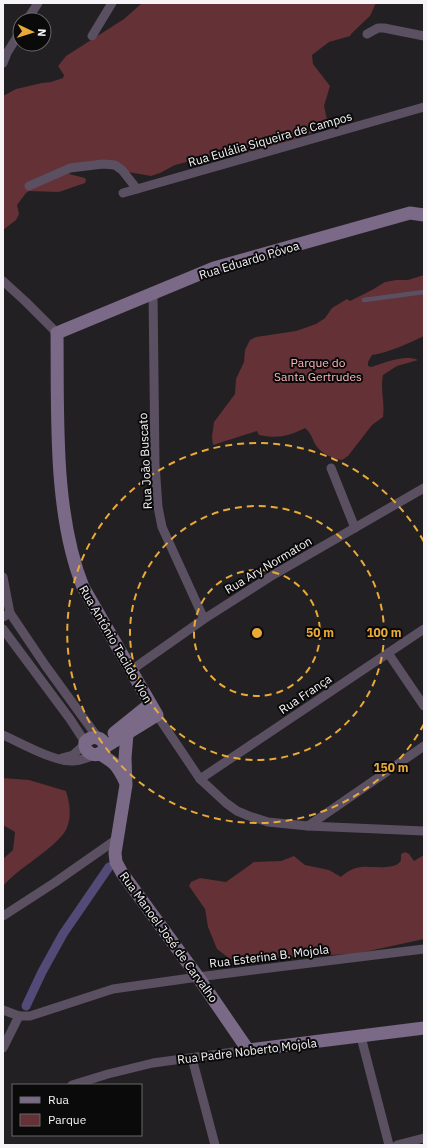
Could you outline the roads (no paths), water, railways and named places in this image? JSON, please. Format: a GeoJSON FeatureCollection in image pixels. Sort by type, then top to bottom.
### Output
{"type":"FeatureCollection","features":[{"type":"Feature","properties":{"kind":"street"},"geometry":{"type":"LineString","coordinates":[[32,12],[38,3]]}},
{"type":"Feature","properties":{"kind":"street"},"geometry":{"type":"LineString","coordinates":[[92,36],[112,3]]}},
{"type":"Feature","properties":{"kind":"street"},"geometry":{"type":"LineString","coordinates":[[367,34],[378,28],[384,28],[424,36]]}},
{"type":"Feature","properties":{"kind":"street"},"geometry":{"type":"LineString","coordinates":[[3,63],[12,45]]}},
{"type":"Feature","properties":{"kind":"street","name":"Rua Eulália Siqueira de Campos"},"geometry":{"type":"LineString","coordinates":[[123,193],[424,107]]}},
{"type":"Feature","properties":{"kind":"street"},"geometry":{"type":"LineString","coordinates":[[30,186],[70,168],[103,164],[115,165],[122,170],[137,189]]}},
{"type":"Feature","properties":{"kind":"street","name":"Rua Eduardo Póvoa"},"geometry":{"type":"LineString","coordinates":[[56,333],[214,268],[410,213],[424,215]]}},
{"type":"Feature","properties":{"kind":"street"},"geometry":{"type":"LineString","coordinates":[[3,281],[38,313],[56,333]]}},
{"type":"Feature","properties":{"kind":"street","name":"Rua João Buscato"},"geometry":{"type":"LineString","coordinates":[[153,293],[155,464],[158,507],[162,527],[204,619]]}},
{"type":"Feature","properties":{"kind":"street","name":"Rua Antônio Tacildo Vion"},"geometry":{"type":"LineString","coordinates":[[56,333],[59,456],[68,540],[75,567],[83,587],[130,671],[200,779],[226,803],[237,810],[249,816],[268,822],[308,826],[424,831]]}},
{"type":"Feature","properties":{"kind":"street"},"geometry":{"type":"LineString","coordinates":[[330,468],[355,528]]}},
{"type":"Feature","properties":{"kind":"street","name":"Rua Ary Normaton"},"geometry":{"type":"LineString","coordinates":[[130,671],[204,619],[273,575],[424,488]]}},
{"type":"Feature","properties":{"kind":"street"},"geometry":{"type":"LineString","coordinates":[[3,577],[6,615],[45,665],[101,747],[116,756],[126,769]]}},
{"type":"Feature","properties":{"kind":"street"},"geometry":{"type":"LineString","coordinates":[[3,629],[70,719],[84,743]]}},
{"type":"Feature","properties":{"kind":"street","name":"Rua França"},"geometry":{"type":"LineString","coordinates":[[200,779],[424,629]]}},
{"type":"Feature","properties":{"kind":"street"},"geometry":{"type":"LineString","coordinates":[[388,653],[424,706]]}},
{"type":"Feature","properties":{"kind":"street"},"geometry":{"type":"LineString","coordinates":[[101,747],[154,710]]}},
{"type":"Feature","properties":{"kind":"street"},"geometry":{"type":"LineString","coordinates":[[3,735],[58,758],[68,761],[75,761],[127,734],[154,710]]}},
{"type":"Feature","properties":{"kind":"street","name":"Rua Manoel José de Carvalho"},"geometry":{"type":"LineString","coordinates":[[127,734],[125,758],[126,785],[115,853],[116,862],[122,873],[198,977],[248,1050]]}},
{"type":"Feature","properties":{"kind":"street"},"geometry":{"type":"LineString","coordinates":[[58,758],[73,755],[91,738],[119,768],[126,785]]}},
{"type":"Feature","properties":{"kind":"street"},"geometry":{"type":"LineString","coordinates":[[308,826],[424,746]]}},
{"type":"Feature","properties":{"kind":"street"},"geometry":{"type":"LineString","coordinates":[[3,916],[117,839]]}},
{"type":"Feature","properties":{"kind":"street","name":"Rua Esterina B. Mojola"},"geometry":{"type":"LineString","coordinates":[[23,1016],[113,989],[424,949]]}},
{"type":"Feature","properties":{"kind":"street"},"geometry":{"type":"LineString","coordinates":[[3,1010],[23,1016],[3,1048]]}},
{"type":"Feature","properties":{"kind":"street","name":"Rua Padre Noberto Mojola"},"geometry":{"type":"LineString","coordinates":[[75,1084],[126,1069],[153,1063],[424,1028]]}},
{"type":"Feature","properties":{"kind":"street"},"geometry":{"type":"LineString","coordinates":[[361,1037],[388,1145]]}},
{"type":"Feature","properties":{"kind":"street"},"geometry":{"type":"LineString","coordinates":[[192,1058],[215,1145]]}},
{"type":"Feature","properties":{"kind":"street"},"geometry":{"type":"LineString","coordinates":[[397,1145],[424,1138]]}},
{"type":"Feature","properties":{"kind":"lane"},"geometry":{"type":"LineString","coordinates":[[364,300],[424,292]]}},
{"type":"Feature","properties":{"kind":"waterway"},"geometry":{"type":"LineString","coordinates":[[26,1006],[42,972],[63,934],[109,867]]}},
{"type":"Feature","properties":{"kind":"park label","name":"Parque do Santa Gertrudes"},"geometry":{"type":"Point","coordinates":[318,369]}}]}
